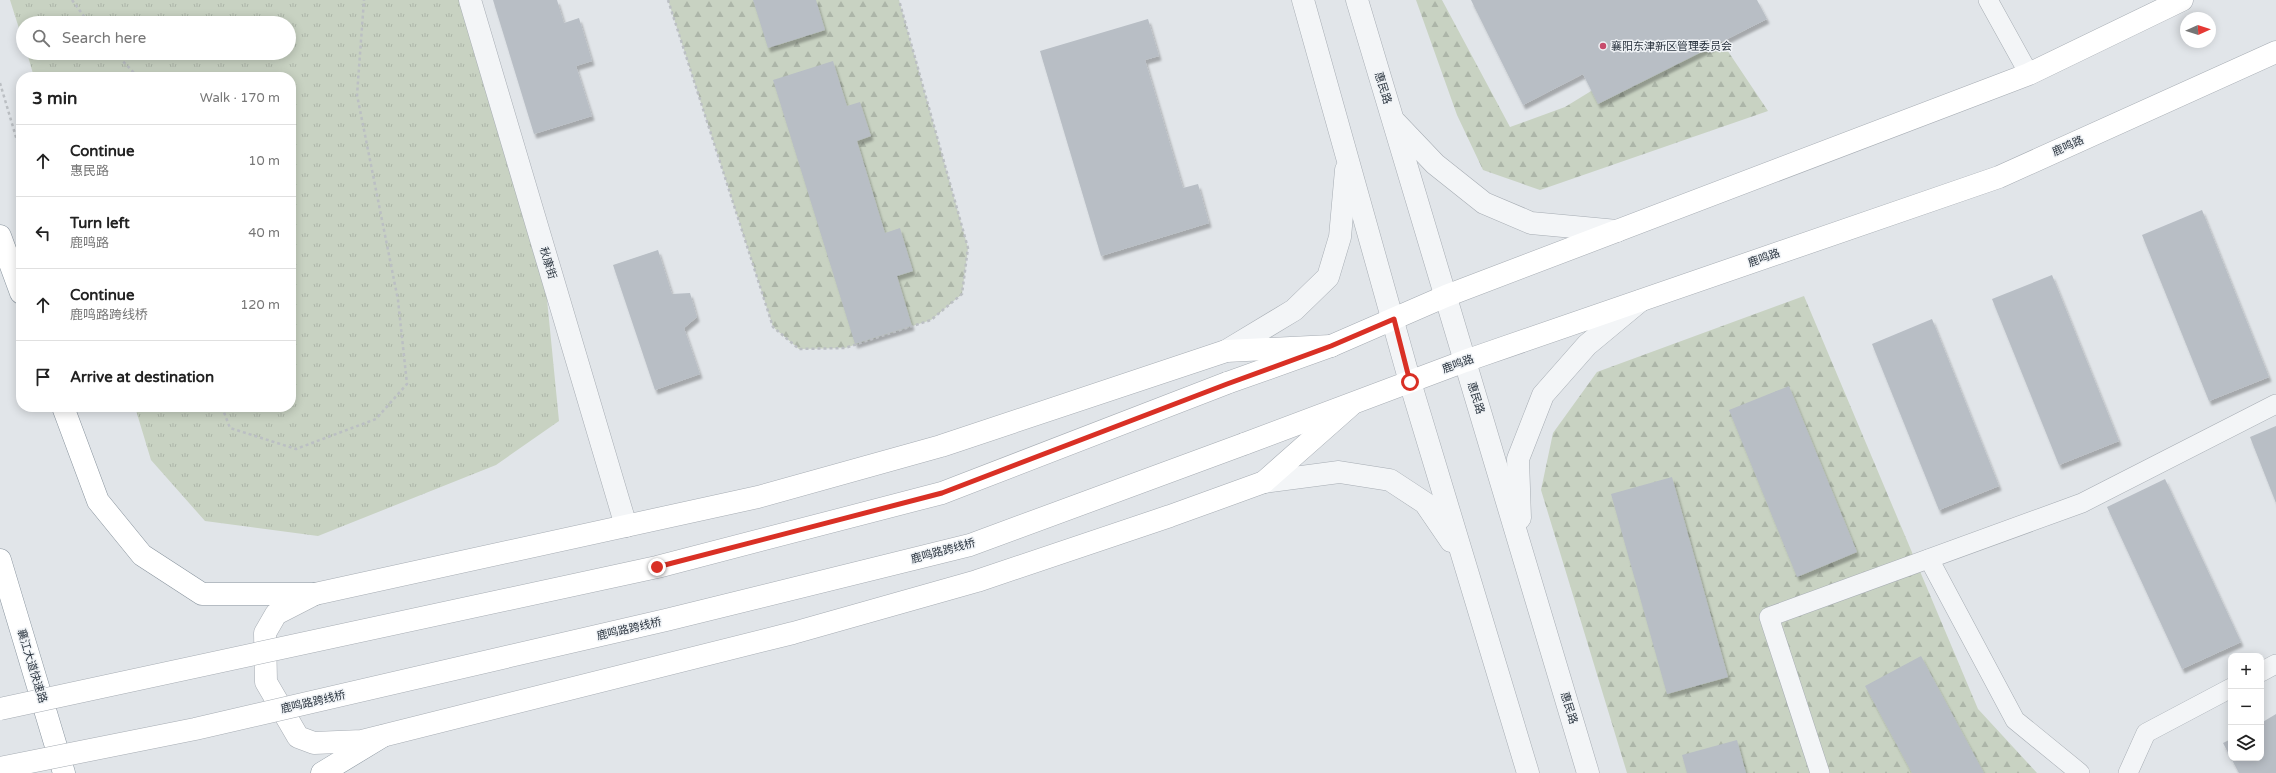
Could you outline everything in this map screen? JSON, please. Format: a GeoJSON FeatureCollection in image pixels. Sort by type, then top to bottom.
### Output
{"type":"FeatureCollection","features":[{"type":"Feature","properties":{"kind":"main road"},"geometry":{"type":"LineString","coordinates":[[0,709],[657,567],[935,495],[1331,346],[1446,296],[2029,74],[2182,0]]}},
{"type":"Feature","properties":{"kind":"main road","name":"鹿鸣路"},"geometry":{"type":"LineString","coordinates":[[1244,444],[1350,406],[1465,361],[1999,177],[2276,52]]}},
{"type":"Feature","properties":{"kind":"main road"},"geometry":{"type":"LineString","coordinates":[[0,236],[16,279]]}},
{"type":"Feature","properties":{"kind":"main road"},"geometry":{"type":"LineString","coordinates":[[65,412],[98,502],[142,555],[202,594],[315,594],[758,497],[940,446],[1226,350],[1331,346]]}},
{"type":"Feature","properties":{"kind":"main road"},"geometry":{"type":"LineString","coordinates":[[315,594],[276,614],[264,633],[266,682],[298,736],[314,743],[362,741],[794,633],[977,581],[1264,482],[1350,406]]}},
{"type":"Feature","properties":{"kind":"main road","name":"鹿鸣路跨线桥"},"geometry":{"type":"LineString","coordinates":[[0,768],[226,722],[666,620],[970,545],[1244,444]]}},
{"type":"Feature","properties":{"kind":"main road","name":"襄江大道快速路"},"geometry":{"type":"LineString","coordinates":[[0,560],[64,773]]}},
{"type":"Feature","properties":{"kind":"main road"},"geometry":{"type":"LineString","coordinates":[[322,773],[383,736]]}},
{"type":"Feature","properties":{"kind":"street","name":"秋康街"},"geometry":{"type":"LineString","coordinates":[[470,0],[626,526]]}},
{"type":"Feature","properties":{"kind":"street"},"geometry":{"type":"LineString","coordinates":[[1303,0],[1394,319],[1410,382],[1528,773]]}},
{"type":"Feature","properties":{"kind":"street","name":"惠民路"},"geometry":{"type":"LineString","coordinates":[[1357,0],[1588,773]]}},
{"type":"Feature","properties":{"kind":"street"},"geometry":{"type":"LineString","coordinates":[[1393,120],[1435,164],[1484,203],[1531,224],[1617,231]]}},
{"type":"Feature","properties":{"kind":"street"},"geometry":{"type":"LineString","coordinates":[[1226,350],[1294,310],[1328,277],[1340,237],[1347,155]]}},
{"type":"Feature","properties":{"kind":"street"},"geometry":{"type":"LineString","coordinates":[[1522,549],[1518,459],[1543,395],[1587,345],[1640,301]]}},
{"type":"Feature","properties":{"kind":"street"},"geometry":{"type":"LineString","coordinates":[[1264,482],[1339,472],[1390,480],[1425,503],[1463,557]]}},
{"type":"Feature","properties":{"kind":"lane"},"geometry":{"type":"LineString","coordinates":[[1988,0],[2029,74]]}},
{"type":"Feature","properties":{"kind":"lane"},"geometry":{"type":"LineString","coordinates":[[1820,773],[1769,617],[2082,503],[2276,404]]}},
{"type":"Feature","properties":{"kind":"lane"},"geometry":{"type":"LineString","coordinates":[[1930,559],[2016,720],[2080,773]]}},
{"type":"Feature","properties":{"kind":"lane"},"geometry":{"type":"LineString","coordinates":[[2264,670],[2276,664]]}},
{"type":"Feature","properties":{"kind":"lane"},"geometry":{"type":"LineString","coordinates":[[2128,773],[2146,734],[2229,689]]}},
{"type":"Feature","properties":{"kind":"path"},"geometry":{"type":"LineString","coordinates":[[72,0],[84,16]]}},
{"type":"Feature","properties":{"kind":"path"},"geometry":{"type":"LineString","coordinates":[[224,412],[230,428],[296,450],[376,419],[407,384],[398,300],[357,94],[364,0]]}},
{"type":"Feature","properties":{"kind":"path"},"geometry":{"type":"LineString","coordinates":[[668,0],[773,327],[799,349],[845,348],[931,320],[962,294],[968,248],[899,0]]}},
{"type":"Feature","properties":{"kind":"path"},"geometry":{"type":"LineString","coordinates":[[122,60],[133,72]]}},
{"type":"Feature","properties":{"kind":"path"},"geometry":{"type":"LineString","coordinates":[[0,83],[16,137]]}},
{"type":"Feature","properties":{"kind":"green space"},"geometry":{"type":"Polygon","coordinates":[[[10,0],[459,0],[546,289],[559,421],[496,465],[318,536],[205,521],[151,460],[137,412],[296,412],[296,72],[33,72],[29,60],[296,60],[296,16],[16,16],[16,19],[10,0]]]}},
{"type":"Feature","properties":{"kind":"green space"},"geometry":{"type":"Polygon","coordinates":[[[668,0],[899,0],[968,248],[962,294],[931,320],[845,348],[799,349],[773,327],[668,0]]]}},
{"type":"Feature","properties":{"kind":"green space"},"geometry":{"type":"Polygon","coordinates":[[[1416,0],[1442,0],[1510,127],[1565,107],[1707,20],[1768,111],[1540,190],[1483,170],[1457,115],[1416,0]]]}},
{"type":"Feature","properties":{"kind":"green space"},"geometry":{"type":"Polygon","coordinates":[[[1804,296],[1978,709],[2037,773],[1627,773],[1541,490],[1553,433],[1597,372],[1804,296]]]}},
{"type":"Feature","properties":{"kind":"building"},"geometry":{"type":"Polygon","coordinates":[[[493,0],[557,0],[564,23],[579,18],[592,61],[576,66],[592,116],[534,134],[493,0]]]}},
{"type":"Feature","properties":{"kind":"building"},"geometry":{"type":"Polygon","coordinates":[[[753,0],[816,0],[825,30],[768,48],[753,0]]]}},
{"type":"Feature","properties":{"kind":"building","name":"襄阳东津新区管理委员会"},"geometry":{"type":"Polygon","coordinates":[[[1471,0],[1757,0],[1767,19],[1598,104],[1583,74],[1523,105],[1471,0]]]}},
{"type":"Feature","properties":{"kind":"building"},"geometry":{"type":"Polygon","coordinates":[[[1148,19],[1159,56],[1145,60],[1183,188],[1198,184],[1209,223],[1101,256],[1040,51],[1148,19]]]}},
{"type":"Feature","properties":{"kind":"building"},"geometry":{"type":"Polygon","coordinates":[[[833,61],[847,106],[860,102],[871,136],[857,141],[885,233],[900,228],[913,271],[897,276],[912,326],[855,344],[773,80],[833,61]]]}},
{"type":"Feature","properties":{"kind":"building"},"geometry":{"type":"Polygon","coordinates":[[[2202,210],[2269,377],[2209,401],[2142,235],[2202,210]]]}},
{"type":"Feature","properties":{"kind":"building"},"geometry":{"type":"Polygon","coordinates":[[[658,250],[672,294],[690,293],[697,317],[684,328],[700,374],[655,390],[613,265],[658,250]]]}},
{"type":"Feature","properties":{"kind":"building"},"geometry":{"type":"Polygon","coordinates":[[[2052,275],[2119,441],[2059,465],[1992,299],[2052,275]]]}},
{"type":"Feature","properties":{"kind":"building"},"geometry":{"type":"Polygon","coordinates":[[[1932,319],[1999,486],[1939,510],[1872,344],[1932,319]]]}},
{"type":"Feature","properties":{"kind":"building"},"geometry":{"type":"Polygon","coordinates":[[[1789,386],[1857,552],[1797,577],[1729,410],[1789,386]]]}},
{"type":"Feature","properties":{"kind":"building"},"geometry":{"type":"Polygon","coordinates":[[[2276,426],[2276,503],[2250,437],[2276,426]]]}},
{"type":"Feature","properties":{"kind":"building"},"geometry":{"type":"Polygon","coordinates":[[[1672,477],[1728,677],[1667,694],[1611,494],[1672,477]]]}},
{"type":"Feature","properties":{"kind":"building"},"geometry":{"type":"Polygon","coordinates":[[[2165,479],[2241,642],[2182,669],[2107,507],[2165,479]]]}},
{"type":"Feature","properties":{"kind":"building"},"geometry":{"type":"Polygon","coordinates":[[[1921,656],[1984,773],[1912,773],[1865,686],[1921,656]]]}},
{"type":"Feature","properties":{"kind":"building"},"geometry":{"type":"Polygon","coordinates":[[[2276,714],[2276,773],[2239,773],[2233,761],[2264,761],[2264,721],[2276,714]]]}},
{"type":"Feature","properties":{"kind":"building"},"geometry":{"type":"Polygon","coordinates":[[[1737,740],[1746,773],[1687,773],[1682,755],[1737,740]]]}},
{"type":"Feature","properties":{"kind":"building"},"geometry":{"type":"Polygon","coordinates":[[[2228,740],[2228,752],[2223,743],[2228,740]]]}},
{"type":"Feature","properties":{"kind":"place","name":"襄阳东津新区管理委员会"},"geometry":{"type":"Point","coordinates":[1603,46]}},
{"type":"Feature","properties":{"kind":"route"},"geometry":{"type":"LineString","coordinates":[[657,567],[942,493],[1227,384],[1331,346],[1394,319],[1410,382]]}}]}
